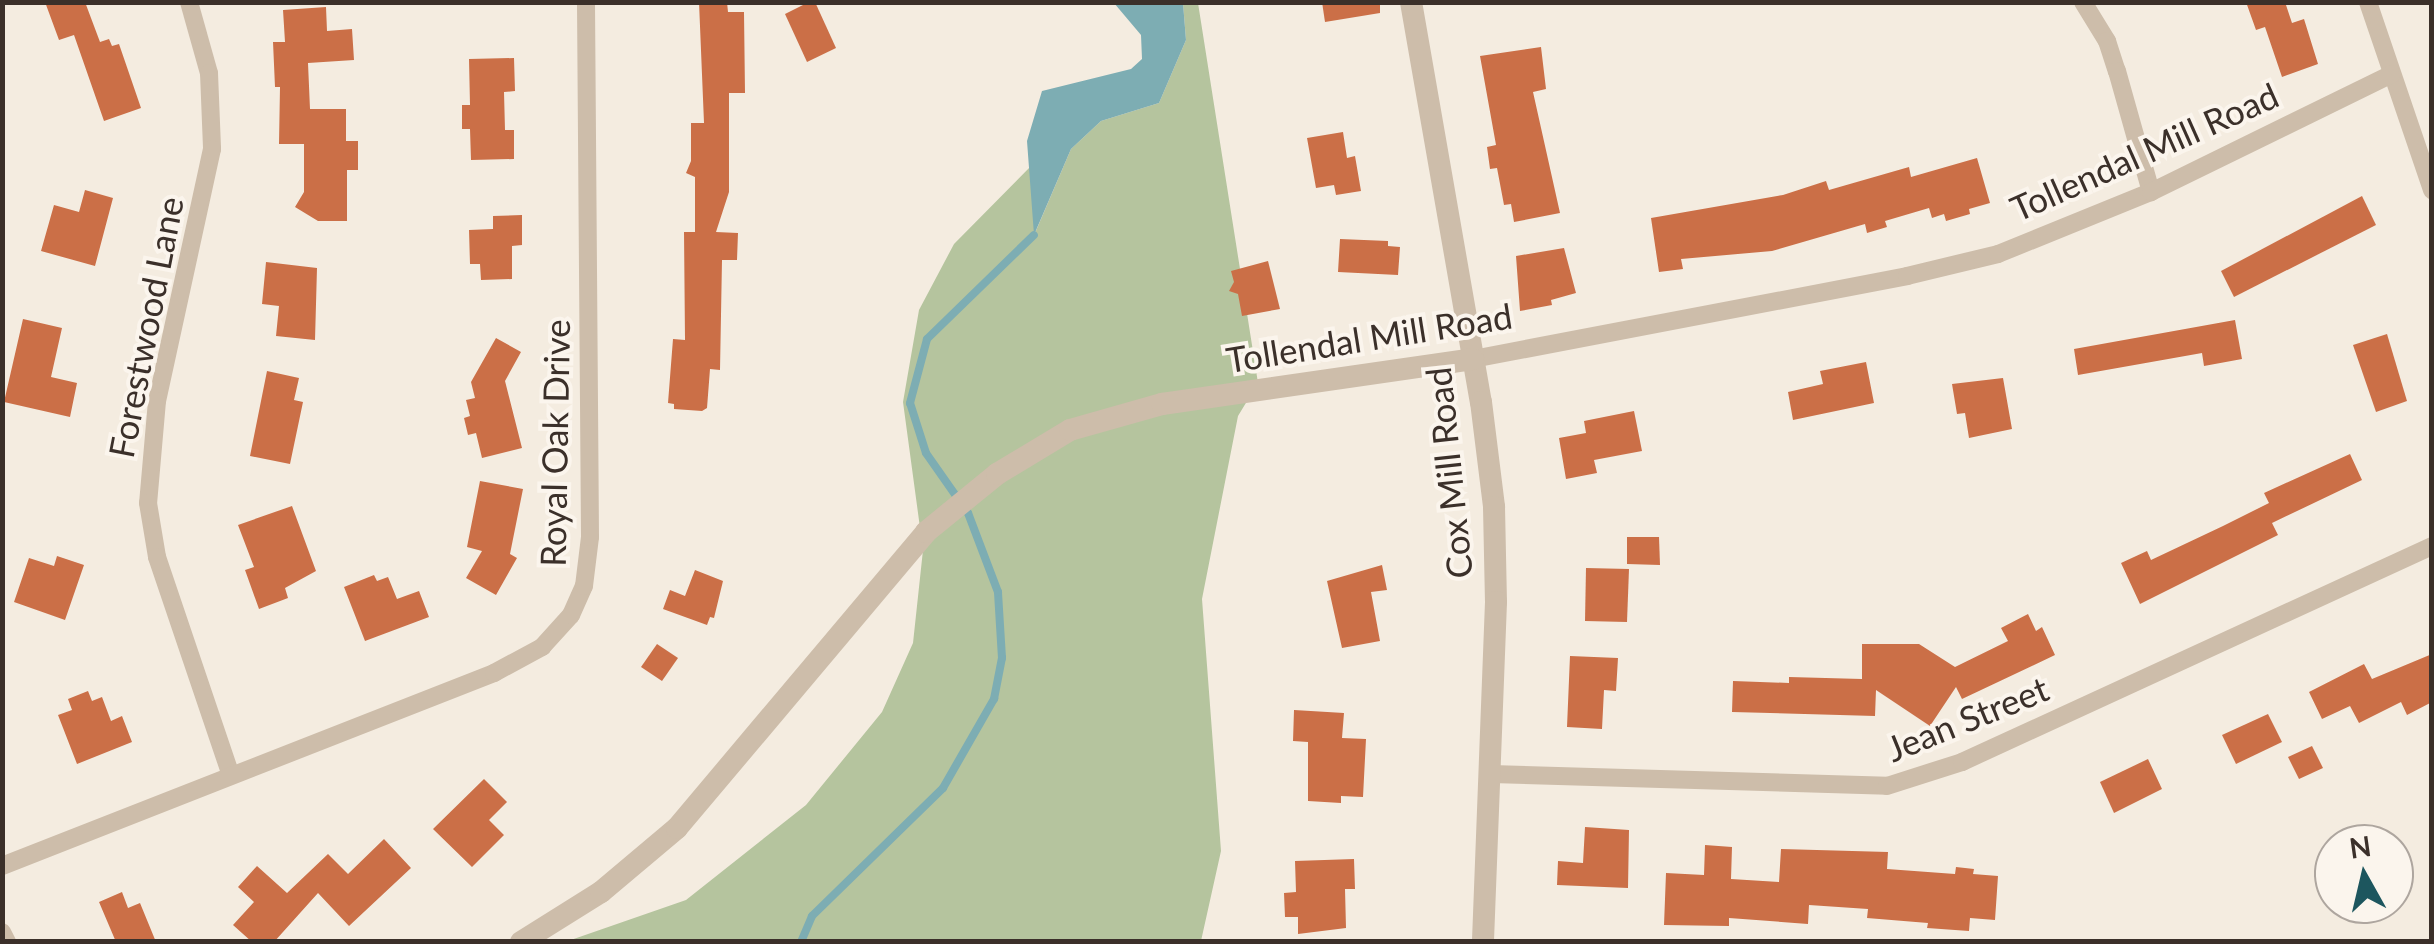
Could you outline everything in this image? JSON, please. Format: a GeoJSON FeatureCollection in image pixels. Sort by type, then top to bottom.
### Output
{"type":"FeatureCollection","features":[{"type":"Feature","properties":{"kind":"street","name":"Forestwood Lane"},"geometry":{"type":"LineString","coordinates":[[189,2],[209,74],[212,149],[154,420],[148,502],[157,557],[231,775]]}},
{"type":"Feature","properties":{"kind":"street","name":"Royal Oak Drive"},"geometry":{"type":"LineString","coordinates":[[2,866],[521,660],[557,632],[579,600],[590,537],[586,2]]}},
{"type":"Feature","properties":{"kind":"street","name":"Cox Mill Road"},"geometry":{"type":"LineString","coordinates":[[1411,2],[1473,359],[1494,507],[1491,774],[1483,942]]}},
{"type":"Feature","properties":{"kind":"street"},"geometry":{"type":"LineString","coordinates":[[2083,2],[2106,41],[2117,71],[2152,192]]}},
{"type":"Feature","properties":{"kind":"street"},"geometry":{"type":"LineString","coordinates":[[2368,2],[2432,190]]}},
{"type":"Feature","properties":{"kind":"street","name":"Tollendal Mill Road"},"geometry":{"type":"LineString","coordinates":[[521,942],[601,892],[677,828],[926,532],[997,474],[1070,430],[1162,404],[1473,359],[1980,258],[2058,233],[2152,192],[2392,74]]}},
{"type":"Feature","properties":{"kind":"street","name":"Jean Street"},"geometry":{"type":"LineString","coordinates":[[1491,774],[1887,786],[1962,762],[2432,546]]}},
{"type":"Feature","properties":{"kind":"street"},"geometry":{"type":"LineString","coordinates":[[2,932],[7,942]]}},
{"type":"Feature","properties":{"kind":"green space"},"geometry":{"type":"Polygon","coordinates":[[[1183,3],[1198,3],[1258,383],[1238,416],[1202,599],[1221,851],[1201,941],[565,942],[686,900],[806,805],[882,712],[913,643],[923,550],[903,402],[919,310],[954,244],[1031,166],[1035,233],[1071,149],[1101,121],[1159,103],[1186,40],[1183,3]]]}},
{"type":"Feature","properties":{"kind":"water"},"geometry":{"type":"Polygon","coordinates":[[[1114,3],[1183,3],[1186,40],[1159,103],[1101,121],[1071,149],[1034,235],[1027,141],[1042,91],[1131,69],[1142,59],[1141,35],[1114,3]]]}},
{"type":"Feature","properties":{"kind":"building"},"geometry":{"type":"Polygon","coordinates":[[[45,2],[85,2],[100,42],[109,39],[112,46],[119,44],[141,108],[104,121],[74,35],[59,40],[45,2]]]}},
{"type":"Feature","properties":{"kind":"building"},"geometry":{"type":"Polygon","coordinates":[[[699,2],[727,2],[728,12],[744,12],[745,93],[729,93],[729,192],[716,232],[738,233],[737,260],[722,260],[720,370],[710,369],[707,408],[702,411],[674,409],[674,404],[668,403],[673,339],[685,340],[684,232],[695,232],[695,177],[686,173],[691,161],[691,123],[704,123],[699,2]]]}},
{"type":"Feature","properties":{"kind":"building"},"geometry":{"type":"Polygon","coordinates":[[[815,2],[836,48],[807,62],[785,14],[815,2]]]}},
{"type":"Feature","properties":{"kind":"building"},"geometry":{"type":"Polygon","coordinates":[[[1322,2],[1380,2],[1380,13],[1325,22],[1322,2]]]}},
{"type":"Feature","properties":{"kind":"building"},"geometry":{"type":"Polygon","coordinates":[[[2246,2],[2285,2],[2292,23],[2304,19],[2318,64],[2282,77],[2265,27],[2256,30],[2246,2]]]}},
{"type":"Feature","properties":{"kind":"building"},"geometry":{"type":"Polygon","coordinates":[[[326,7],[327,31],[352,29],[354,60],[308,63],[310,109],[346,109],[346,141],[358,141],[358,170],[347,170],[347,221],[318,221],[295,207],[304,192],[304,144],[279,144],[280,87],[275,87],[273,42],[285,42],[283,10],[326,7]]]}},
{"type":"Feature","properties":{"kind":"building"},"geometry":{"type":"Polygon","coordinates":[[[1541,47],[1546,89],[1533,92],[1560,213],[1514,222],[1511,204],[1504,205],[1497,168],[1490,169],[1487,147],[1496,145],[1480,56],[1541,47]]]}},
{"type":"Feature","properties":{"kind":"building"},"geometry":{"type":"Polygon","coordinates":[[[514,58],[515,91],[504,92],[505,130],[514,130],[514,159],[471,160],[470,129],[462,129],[462,105],[470,105],[469,59],[514,58]]]}},
{"type":"Feature","properties":{"kind":"building"},"geometry":{"type":"Polygon","coordinates":[[[1343,132],[1347,158],[1355,156],[1361,191],[1336,195],[1334,185],[1316,188],[1307,138],[1343,132]]]}},
{"type":"Feature","properties":{"kind":"building"},"geometry":{"type":"Polygon","coordinates":[[[1977,158],[1990,203],[1969,209],[1970,214],[1946,221],[1944,214],[1932,218],[1929,208],[1885,221],[1887,227],[1867,233],[1865,224],[1772,251],[1681,259],[1683,269],[1659,272],[1651,218],[1783,195],[1826,181],[1829,190],[1909,167],[1911,177],[1977,158]]]}},
{"type":"Feature","properties":{"kind":"building"},"geometry":{"type":"Polygon","coordinates":[[[85,190],[113,198],[95,266],[41,251],[54,205],[79,212],[85,190]]]}},
{"type":"Feature","properties":{"kind":"building"},"geometry":{"type":"Polygon","coordinates":[[[2362,196],[2376,225],[2234,297],[2221,271],[2362,196]]]}},
{"type":"Feature","properties":{"kind":"building"},"geometry":{"type":"Polygon","coordinates":[[[522,215],[522,245],[512,246],[512,279],[481,280],[480,264],[470,264],[469,230],[493,229],[493,216],[522,215]]]}},
{"type":"Feature","properties":{"kind":"building"},"geometry":{"type":"Polygon","coordinates":[[[1340,239],[1388,241],[1388,246],[1400,247],[1398,275],[1338,272],[1340,239]]]}},
{"type":"Feature","properties":{"kind":"building"},"geometry":{"type":"Polygon","coordinates":[[[1564,248],[1576,293],[1551,300],[1552,305],[1520,311],[1516,256],[1564,248]]]}},
{"type":"Feature","properties":{"kind":"building"},"geometry":{"type":"Polygon","coordinates":[[[1268,261],[1280,309],[1242,316],[1238,294],[1229,291],[1234,282],[1231,271],[1268,261]]]}},
{"type":"Feature","properties":{"kind":"building"},"geometry":{"type":"Polygon","coordinates":[[[266,262],[317,268],[315,340],[276,336],[279,306],[262,304],[266,262]]]}},
{"type":"Feature","properties":{"kind":"building"},"geometry":{"type":"Polygon","coordinates":[[[23,319],[62,328],[51,377],[77,383],[70,417],[4,402],[23,319]]]}},
{"type":"Feature","properties":{"kind":"building"},"geometry":{"type":"Polygon","coordinates":[[[2235,320],[2242,359],[2204,366],[2202,353],[2078,375],[2074,349],[2235,320]]]}},
{"type":"Feature","properties":{"kind":"building"},"geometry":{"type":"Polygon","coordinates":[[[2387,334],[2407,401],[2376,412],[2353,345],[2387,334]]]}},
{"type":"Feature","properties":{"kind":"building"},"geometry":{"type":"Polygon","coordinates":[[[496,338],[521,352],[505,381],[522,448],[482,458],[476,433],[468,435],[464,418],[470,416],[466,400],[475,398],[471,382],[496,338]]]}},
{"type":"Feature","properties":{"kind":"building"},"geometry":{"type":"Polygon","coordinates":[[[1866,362],[1874,403],[1793,420],[1788,392],[1823,384],[1820,371],[1866,362]]]}},
{"type":"Feature","properties":{"kind":"building"},"geometry":{"type":"Polygon","coordinates":[[[267,371],[299,378],[294,400],[303,402],[290,464],[250,456],[267,371]]]}},
{"type":"Feature","properties":{"kind":"building"},"geometry":{"type":"Polygon","coordinates":[[[2003,378],[2012,429],[1969,438],[1965,413],[1957,414],[1952,384],[2003,378]]]}},
{"type":"Feature","properties":{"kind":"building"},"geometry":{"type":"Polygon","coordinates":[[[1634,411],[1642,451],[1594,460],[1597,473],[1566,479],[1559,438],[1586,433],[1584,421],[1634,411]]]}},
{"type":"Feature","properties":{"kind":"building"},"geometry":{"type":"Polygon","coordinates":[[[2350,454],[2362,480],[2272,523],[2278,535],[2140,604],[2121,563],[2147,551],[2151,560],[2223,526],[2269,503],[2264,493],[2350,454]]]}},
{"type":"Feature","properties":{"kind":"building"},"geometry":{"type":"Polygon","coordinates":[[[480,481],[523,489],[510,554],[517,558],[496,595],[466,578],[482,551],[467,547],[480,481]]]}},
{"type":"Feature","properties":{"kind":"building"},"geometry":{"type":"Polygon","coordinates":[[[292,506],[316,571],[285,588],[288,598],[259,609],[245,570],[254,567],[238,525],[292,506]]]}},
{"type":"Feature","properties":{"kind":"building"},"geometry":{"type":"Polygon","coordinates":[[[1627,537],[1659,537],[1660,565],[1627,564],[1627,537]]]}},
{"type":"Feature","properties":{"kind":"building"},"geometry":{"type":"Polygon","coordinates":[[[57,556],[84,565],[65,620],[14,602],[29,558],[54,566],[57,556]]]}},
{"type":"Feature","properties":{"kind":"building"},"geometry":{"type":"Polygon","coordinates":[[[1382,565],[1387,590],[1371,592],[1380,641],[1342,648],[1327,581],[1382,565]]]}},
{"type":"Feature","properties":{"kind":"building"},"geometry":{"type":"Polygon","coordinates":[[[1586,568],[1629,569],[1627,622],[1585,621],[1586,568]]]}},
{"type":"Feature","properties":{"kind":"building"},"geometry":{"type":"Polygon","coordinates":[[[695,570],[723,581],[714,618],[710,617],[707,625],[663,609],[670,590],[685,596],[695,570]]]}},
{"type":"Feature","properties":{"kind":"building"},"geometry":{"type":"Polygon","coordinates":[[[374,575],[377,581],[388,577],[397,599],[419,591],[429,617],[365,641],[344,587],[374,575]]]}},
{"type":"Feature","properties":{"kind":"building"},"geometry":{"type":"Polygon","coordinates":[[[2028,614],[2036,631],[2042,627],[2055,655],[1962,699],[1956,687],[1930,726],[1876,690],[1875,716],[1732,712],[1733,681],[1789,683],[1789,677],[1862,679],[1862,644],[1919,644],[1955,667],[2008,641],[2001,628],[2028,614]]]}},
{"type":"Feature","properties":{"kind":"building"},"geometry":{"type":"Polygon","coordinates":[[[657,644],[678,658],[662,681],[641,667],[657,644]]]}},
{"type":"Feature","properties":{"kind":"building"},"geometry":{"type":"Polygon","coordinates":[[[2432,654],[2432,702],[2407,715],[2401,702],[2359,723],[2350,706],[2322,719],[2309,692],[2364,664],[2372,679],[2432,654]]]}},
{"type":"Feature","properties":{"kind":"building"},"geometry":{"type":"Polygon","coordinates":[[[1570,656],[1618,658],[1616,691],[1604,690],[1602,729],[1567,727],[1570,656]]]}},
{"type":"Feature","properties":{"kind":"building"},"geometry":{"type":"Polygon","coordinates":[[[88,691],[92,701],[102,697],[111,721],[122,716],[132,742],[77,764],[58,715],[72,710],[68,699],[88,691]]]}},
{"type":"Feature","properties":{"kind":"building"},"geometry":{"type":"Polygon","coordinates":[[[1294,710],[1344,713],[1342,738],[1366,739],[1363,797],[1341,796],[1341,803],[1308,801],[1308,742],[1293,741],[1294,710]]]}},
{"type":"Feature","properties":{"kind":"building"},"geometry":{"type":"Polygon","coordinates":[[[2268,714],[2282,742],[2236,764],[2222,735],[2268,714]]]}},
{"type":"Feature","properties":{"kind":"building"},"geometry":{"type":"Polygon","coordinates":[[[2312,746],[2323,768],[2299,779],[2288,757],[2312,746]]]}},
{"type":"Feature","properties":{"kind":"building"},"geometry":{"type":"Polygon","coordinates":[[[2148,759],[2162,789],[2114,813],[2100,782],[2148,759]]]}},
{"type":"Feature","properties":{"kind":"building"},"geometry":{"type":"Polygon","coordinates":[[[484,779],[507,802],[489,820],[504,835],[472,867],[433,829],[484,779]]]}},
{"type":"Feature","properties":{"kind":"building"},"geometry":{"type":"Polygon","coordinates":[[[1585,827],[1629,830],[1628,888],[1557,885],[1558,861],[1583,863],[1585,827]]]}},
{"type":"Feature","properties":{"kind":"building"},"geometry":{"type":"Polygon","coordinates":[[[384,839],[411,868],[349,926],[318,893],[274,942],[252,942],[233,925],[254,902],[238,887],[257,866],[287,893],[328,854],[348,874],[384,839]]]}},
{"type":"Feature","properties":{"kind":"building"},"geometry":{"type":"Polygon","coordinates":[[[1705,845],[1732,847],[1731,879],[1779,882],[1781,849],[1888,852],[1887,869],[1955,874],[1956,867],[1974,869],[1973,874],[1998,876],[1995,920],[1970,918],[1969,931],[1927,928],[1928,923],[1867,918],[1868,909],[1809,905],[1808,924],[1729,918],[1729,926],[1664,925],[1666,873],[1704,875],[1705,845]]]}},
{"type":"Feature","properties":{"kind":"building"},"geometry":{"type":"Polygon","coordinates":[[[1354,859],[1355,889],[1345,889],[1346,928],[1298,934],[1298,917],[1285,917],[1284,893],[1296,892],[1295,861],[1354,859]]]}},
{"type":"Feature","properties":{"kind":"building"},"geometry":{"type":"Polygon","coordinates":[[[122,892],[128,908],[140,903],[156,942],[116,942],[99,902],[122,892]]]}},
{"type":"Feature","properties":{"kind":"waterway"},"geometry":{"type":"LineString","coordinates":[[801,942],[812,916],[943,788],[994,699],[1002,658],[998,592],[968,513],[926,453],[910,403],[927,339],[1034,235]]}}]}
